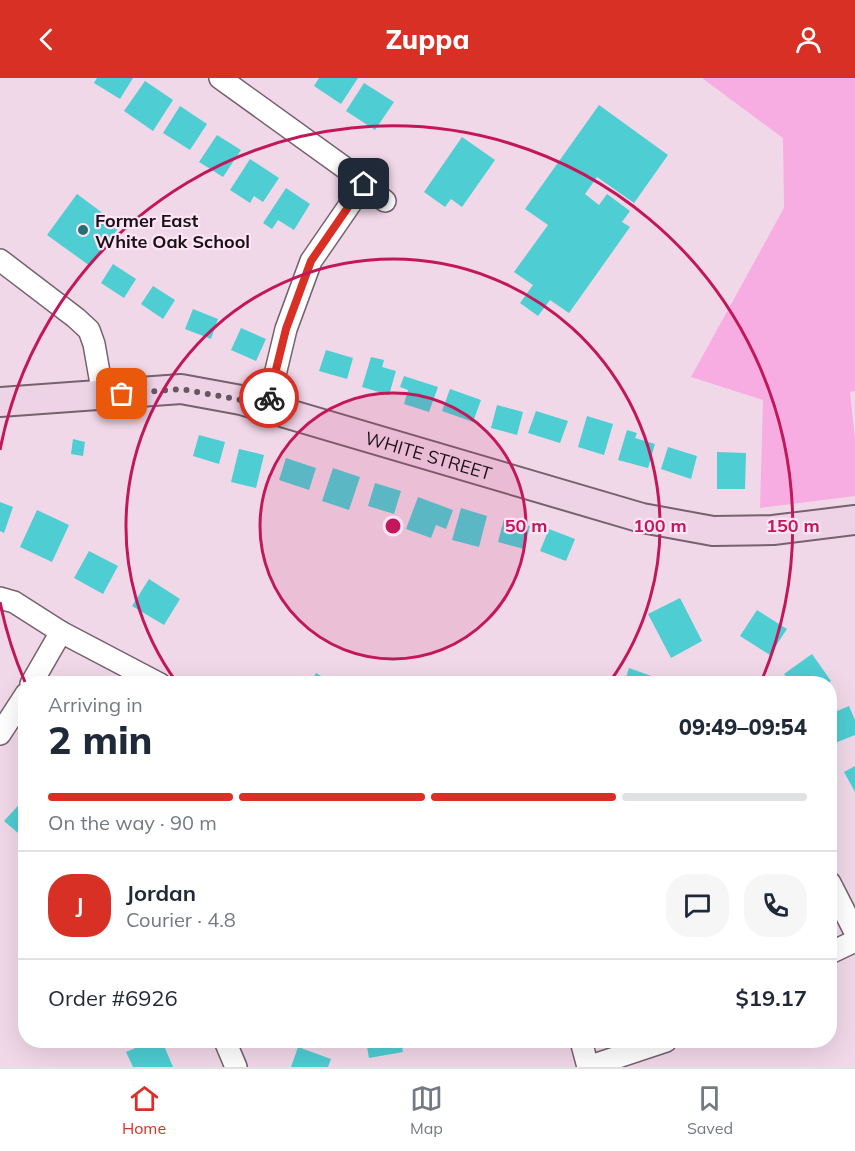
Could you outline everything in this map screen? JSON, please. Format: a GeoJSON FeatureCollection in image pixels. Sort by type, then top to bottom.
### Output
{"type":"FeatureCollection","features":[{"type":"Feature","properties":{"kind":"street"},"geometry":{"type":"LineString","coordinates":[[220,78],[385,201]]}},
{"type":"Feature","properties":{"kind":"street"},"geometry":{"type":"LineString","coordinates":[[267,408],[286,329],[311,261],[364,184]]}},
{"type":"Feature","properties":{"kind":"street"},"geometry":{"type":"LineString","coordinates":[[0,260],[89,330],[94,344],[103,395]]}},
{"type":"Feature","properties":{"kind":"street","name":"WHITE STREET"},"geometry":{"type":"LineString","coordinates":[[0,402],[181,389],[241,400],[652,519],[713,531],[773,530],[855,520]]}},
{"type":"Feature","properties":{"kind":"street"},"geometry":{"type":"LineString","coordinates":[[0,598],[14,602],[61,632],[145,676]]}},
{"type":"Feature","properties":{"kind":"street"},"geometry":{"type":"LineString","coordinates":[[36,676],[61,632]]}},
{"type":"Feature","properties":{"kind":"street"},"geometry":{"type":"LineString","coordinates":[[0,734],[18,706]]}},
{"type":"Feature","properties":{"kind":"street"},"geometry":{"type":"LineString","coordinates":[[837,897],[855,932]]}},
{"type":"Feature","properties":{"kind":"street"},"geometry":{"type":"LineString","coordinates":[[837,950],[855,941]]}},
{"type":"Feature","properties":{"kind":"street"},"geometry":{"type":"LineString","coordinates":[[228,1048],[236,1067]]}},
{"type":"Feature","properties":{"kind":"street"},"geometry":{"type":"LineString","coordinates":[[583,1048],[588,1067],[645,1048]]}},
{"type":"Feature","properties":{"kind":"shaded area"},"geometry":{"type":"Polygon","coordinates":[[[702,78],[855,78],[855,391],[850,392],[855,439],[855,496],[760,508],[763,400],[691,377],[784,208],[783,138],[702,78]]]}},
{"type":"Feature","properties":{"kind":"building"},"geometry":{"type":"Polygon","coordinates":[[[97,78],[133,78],[120,99],[94,83],[97,78]]]}},
{"type":"Feature","properties":{"kind":"building"},"geometry":{"type":"Polygon","coordinates":[[[319,78],[358,78],[341,104],[314,86],[319,78]]]}},
{"type":"Feature","properties":{"kind":"building"},"geometry":{"type":"Polygon","coordinates":[[[145,81],[173,100],[153,131],[124,111],[145,81]]]}},
{"type":"Feature","properties":{"kind":"building"},"geometry":{"type":"Polygon","coordinates":[[[364,83],[394,102],[375,130],[346,111],[364,83]]]}},
{"type":"Feature","properties":{"kind":"building"},"geometry":{"type":"Polygon","coordinates":[[[599,105],[668,155],[634,203],[597,177],[585,194],[599,205],[607,194],[630,211],[622,222],[630,227],[569,313],[550,300],[538,316],[520,303],[533,285],[514,272],[548,225],[525,209],[599,105]]]}},
{"type":"Feature","properties":{"kind":"building"},"geometry":{"type":"Polygon","coordinates":[[[180,106],[207,124],[190,150],[163,133],[180,106]]]}},
{"type":"Feature","properties":{"kind":"building"},"geometry":{"type":"Polygon","coordinates":[[[217,135],[241,150],[223,177],[199,162],[217,135]]]}},
{"type":"Feature","properties":{"kind":"building"},"geometry":{"type":"Polygon","coordinates":[[[462,137],[495,160],[462,207],[451,199],[445,207],[424,192],[462,137]]]}},
{"type":"Feature","properties":{"kind":"building"},"geometry":{"type":"Polygon","coordinates":[[[250,159],[279,178],[263,202],[254,196],[250,203],[230,190],[250,159]]]}},
{"type":"Feature","properties":{"kind":"building"},"geometry":{"type":"Polygon","coordinates":[[[286,188],[310,204],[294,230],[278,220],[272,229],[263,223],[286,188]]]}},
{"type":"Feature","properties":{"kind":"building","name":"Former East White Oak School"},"geometry":{"type":"Polygon","coordinates":[[[77,194],[120,226],[90,266],[47,235],[77,194]]]}},
{"type":"Feature","properties":{"kind":"building"},"geometry":{"type":"Polygon","coordinates":[[[113,264],[136,279],[124,298],[101,283],[113,264]]]}},
{"type":"Feature","properties":{"kind":"building"},"geometry":{"type":"Polygon","coordinates":[[[153,286],[175,300],[163,319],[141,304],[153,286]]]}},
{"type":"Feature","properties":{"kind":"building"},"geometry":{"type":"Polygon","coordinates":[[[193,309],[218,319],[211,339],[185,329],[193,309]]]}},
{"type":"Feature","properties":{"kind":"building"},"geometry":{"type":"Polygon","coordinates":[[[241,328],[266,339],[256,361],[231,350],[241,328]]]}},
{"type":"Feature","properties":{"kind":"building"},"geometry":{"type":"Polygon","coordinates":[[[326,350],[353,358],[347,379],[319,371],[326,350]]]}},
{"type":"Feature","properties":{"kind":"building"},"geometry":{"type":"Polygon","coordinates":[[[371,357],[384,360],[382,367],[396,371],[389,395],[362,387],[371,357]]]}},
{"type":"Feature","properties":{"kind":"building"},"geometry":{"type":"Polygon","coordinates":[[[404,376],[438,387],[429,412],[404,404],[408,390],[400,387],[404,376]]]}},
{"type":"Feature","properties":{"kind":"building"},"geometry":{"type":"Polygon","coordinates":[[[450,389],[481,400],[473,422],[442,411],[450,389]]]}},
{"type":"Feature","properties":{"kind":"building"},"geometry":{"type":"Polygon","coordinates":[[[497,405],[523,412],[517,435],[491,428],[497,405]]]}},
{"type":"Feature","properties":{"kind":"building"},"geometry":{"type":"Polygon","coordinates":[[[536,411],[568,421],[560,443],[528,433],[536,411]]]}},
{"type":"Feature","properties":{"kind":"building"},"geometry":{"type":"Polygon","coordinates":[[[587,416],[613,424],[604,455],[578,447],[587,416]]]}},
{"type":"Feature","properties":{"kind":"building"},"geometry":{"type":"Polygon","coordinates":[[[627,430],[637,433],[635,438],[655,444],[648,468],[618,460],[627,430]]]}},
{"type":"Feature","properties":{"kind":"building"},"geometry":{"type":"Polygon","coordinates":[[[199,435],[225,442],[219,464],[193,456],[199,435]]]}},
{"type":"Feature","properties":{"kind":"building"},"geometry":{"type":"Polygon","coordinates":[[[73,439],[85,442],[83,456],[71,454],[73,439]]]}},
{"type":"Feature","properties":{"kind":"building"},"geometry":{"type":"Polygon","coordinates":[[[668,447],[697,456],[691,479],[661,469],[668,447]]]}},
{"type":"Feature","properties":{"kind":"building"},"geometry":{"type":"Polygon","coordinates":[[[239,449],[264,455],[256,488],[231,482],[239,449]]]}},
{"type":"Feature","properties":{"kind":"building"},"geometry":{"type":"Polygon","coordinates":[[[717,452],[746,453],[745,489],[717,489],[717,452]]]}},
{"type":"Feature","properties":{"kind":"building"},"geometry":{"type":"Polygon","coordinates":[[[286,458],[316,468],[309,490],[279,480],[286,458]]]}},
{"type":"Feature","properties":{"kind":"building"},"geometry":{"type":"Polygon","coordinates":[[[333,468],[360,477],[349,510],[322,501],[333,468]]]}},
{"type":"Feature","properties":{"kind":"building"},"geometry":{"type":"Polygon","coordinates":[[[375,483],[401,491],[394,514],[368,506],[375,483]]]}},
{"type":"Feature","properties":{"kind":"building"},"geometry":{"type":"Polygon","coordinates":[[[418,497],[453,510],[446,529],[436,525],[431,538],[406,529],[418,497]]]}},
{"type":"Feature","properties":{"kind":"building"},"geometry":{"type":"Polygon","coordinates":[[[0,502],[13,507],[4,533],[0,531],[0,502]]]}},
{"type":"Feature","properties":{"kind":"building"},"geometry":{"type":"Polygon","coordinates":[[[461,508],[487,516],[479,547],[452,540],[461,508]]]}},
{"type":"Feature","properties":{"kind":"building"},"geometry":{"type":"Polygon","coordinates":[[[37,510],[69,525],[52,562],[20,547],[37,510]]]}},
{"type":"Feature","properties":{"kind":"building"},"geometry":{"type":"Polygon","coordinates":[[[504,519],[530,526],[524,549],[498,542],[504,519]]]}},
{"type":"Feature","properties":{"kind":"building"},"geometry":{"type":"Polygon","coordinates":[[[549,529],[575,539],[566,561],[540,551],[549,529]]]}},
{"type":"Feature","properties":{"kind":"building"},"geometry":{"type":"Polygon","coordinates":[[[89,551],[118,566],[103,594],[74,578],[89,551]]]}},
{"type":"Feature","properties":{"kind":"building"},"geometry":{"type":"Polygon","coordinates":[[[149,579],[180,599],[164,625],[132,606],[149,579]]]}},
{"type":"Feature","properties":{"kind":"building"},"geometry":{"type":"Polygon","coordinates":[[[680,598],[702,641],[671,658],[648,614],[680,598]]]}},
{"type":"Feature","properties":{"kind":"building"},"geometry":{"type":"Polygon","coordinates":[[[757,610],[787,629],[770,655],[740,636],[757,610]]]}},
{"type":"Feature","properties":{"kind":"building"},"geometry":{"type":"Polygon","coordinates":[[[812,654],[827,676],[786,676],[784,674],[812,654]]]}},
{"type":"Feature","properties":{"kind":"building"},"geometry":{"type":"Polygon","coordinates":[[[629,668],[651,676],[626,676],[629,668]]]}},
{"type":"Feature","properties":{"kind":"building"},"geometry":{"type":"Polygon","coordinates":[[[849,706],[855,720],[855,735],[837,742],[837,711],[849,706]]]}},
{"type":"Feature","properties":{"kind":"building"},"geometry":{"type":"Polygon","coordinates":[[[855,766],[855,792],[844,772],[855,766]]]}},
{"type":"Feature","properties":{"kind":"building"},"geometry":{"type":"Polygon","coordinates":[[[18,806],[18,833],[4,821],[18,806]]]}},
{"type":"Feature","properties":{"kind":"building"},"geometry":{"type":"Polygon","coordinates":[[[135,1048],[165,1048],[173,1067],[133,1067],[126,1052],[135,1048]]]}},
{"type":"Feature","properties":{"kind":"building"},"geometry":{"type":"Polygon","coordinates":[[[298,1048],[331,1059],[328,1067],[291,1067],[298,1048]]]}},
{"type":"Feature","properties":{"kind":"building"},"geometry":{"type":"Polygon","coordinates":[[[367,1048],[402,1048],[403,1052],[369,1058],[367,1048]]]}},
{"type":"Feature","properties":{"kind":"way so far"},"geometry":{"type":"LineString","coordinates":[[122,394],[181,389],[241,400],[267,408],[269,398]]}},
{"type":"Feature","properties":{"kind":"place","name":"Former East White Oak School"},"geometry":{"type":"Point","coordinates":[83,230]}},
{"type":"Feature","properties":{"kind":"route"},"geometry":{"type":"LineString","coordinates":[[269,398],[286,329],[311,261],[364,184]]}}]}
